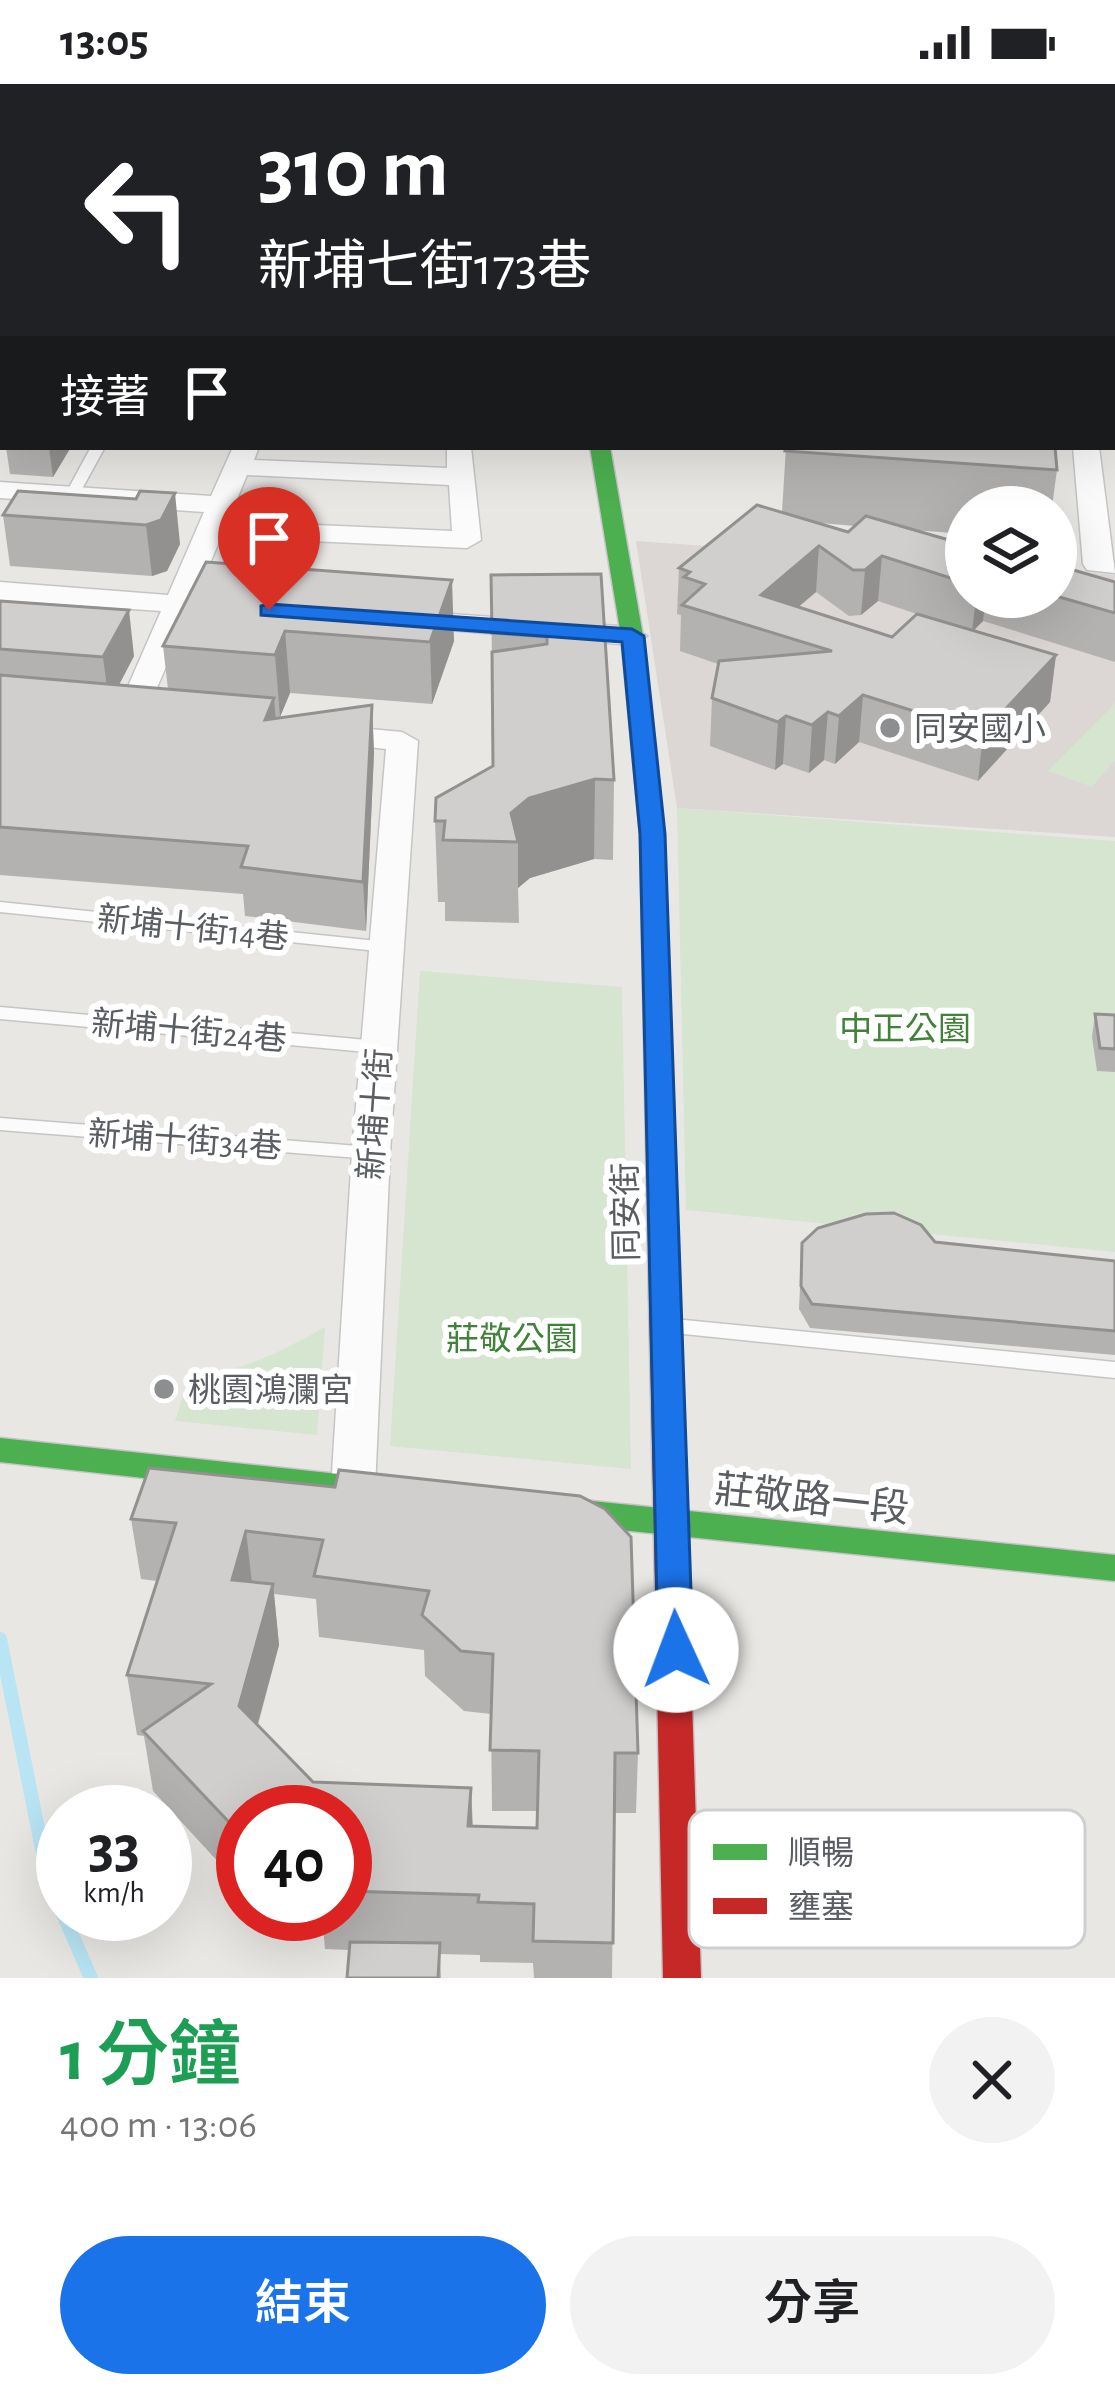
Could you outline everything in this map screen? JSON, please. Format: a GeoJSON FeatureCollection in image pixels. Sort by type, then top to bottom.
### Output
{"type":"FeatureCollection","features":[{"type":"Feature","properties":{"kind":"street"},"geometry":{"type":"LineString","coordinates":[[0,490],[467,540],[459,450]]}},
{"type":"Feature","properties":{"kind":"street","name":"同安街"},"geometry":{"type":"LineString","coordinates":[[601,450],[632,636],[652,834],[682,1978]]}},
{"type":"Feature","properties":{"kind":"street"},"geometry":{"type":"LineString","coordinates":[[1087,450],[1106,565]]}},
{"type":"Feature","properties":{"kind":"street"},"geometry":{"type":"LineString","coordinates":[[126,718],[242,457],[460,477]]}},
{"type":"Feature","properties":{"kind":"street"},"geometry":{"type":"LineString","coordinates":[[0,591],[274,610]]}},
{"type":"Feature","properties":{"kind":"street"},"geometry":{"type":"LineString","coordinates":[[369,617],[632,636]]}},
{"type":"Feature","properties":{"kind":"street","name":"新埔十街"},"geometry":{"type":"LineString","coordinates":[[288,731],[402,740],[371,1153],[353,1489]]}},
{"type":"Feature","properties":{"kind":"street"},"geometry":{"type":"LineString","coordinates":[[13,1452],[443,1498]]}},
{"type":"Feature","properties":{"kind":"street","name":"莊敬路一段"},"geometry":{"type":"LineString","coordinates":[[514,1506],[1115,1568]]}},
{"type":"Feature","properties":{"kind":"lane"},"geometry":{"type":"LineString","coordinates":[[72,495],[96,450]]}},
{"type":"Feature","properties":{"kind":"lane","name":"新埔十街14巷"},"geometry":{"type":"LineString","coordinates":[[0,907],[387,946]]}},
{"type":"Feature","properties":{"kind":"lane","name":"新埔十街24巷"},"geometry":{"type":"LineString","coordinates":[[0,1013],[378,1047]]}},
{"type":"Feature","properties":{"kind":"lane","name":"新埔十街34巷"},"geometry":{"type":"LineString","coordinates":[[0,1124],[371,1153]]}},
{"type":"Feature","properties":{"kind":"lane"},"geometry":{"type":"LineString","coordinates":[[664,1325],[1115,1370]]}},
{"type":"Feature","properties":{"kind":"shaded area","name":"同安國小"},"geometry":{"type":"Polygon","coordinates":[[[636,541],[945,563],[945,618],[1077,618],[1077,572],[1115,575],[1115,837],[677,808],[636,541]]]}},
{"type":"Feature","properties":{"kind":"green space"},"geometry":{"type":"Polygon","coordinates":[[[1115,703],[1115,760],[1092,787],[1048,771],[1115,703]]]}},
{"type":"Feature","properties":{"kind":"green space","name":"中正公園"},"geometry":{"type":"Polygon","coordinates":[[[677,808],[1115,841],[1115,1252],[686,1210],[677,808]]]}},
{"type":"Feature","properties":{"kind":"green space","name":"莊敬公園"},"geometry":{"type":"Polygon","coordinates":[[[420,971],[622,987],[631,1469],[390,1446],[420,971]]]}},
{"type":"Feature","properties":{"kind":"green space"},"geometry":{"type":"Polygon","coordinates":[[[325,1327],[317,1435],[175,1421],[189,1377],[243,1366],[325,1327]]]}},
{"type":"Feature","properties":{"kind":"building"},"geometry":{"type":"Polygon","coordinates":[[[1055,450],[1057,470],[785,451],[1055,450]]]}},
{"type":"Feature","properties":{"kind":"building"},"geometry":{"type":"Polygon","coordinates":[[[18,491],[136,499],[140,491],[175,493],[161,520],[146,525],[3,515],[18,491]]]}},
{"type":"Feature","properties":{"kind":"building"},"geometry":{"type":"Polygon","coordinates":[[[757,505],[848,532],[866,516],[945,539],[945,576],[882,556],[865,570],[853,570],[819,546],[761,595],[892,637],[917,614],[1056,655],[983,733],[863,695],[839,716],[828,712],[812,725],[786,716],[778,722],[712,698],[719,661],[832,651],[682,605],[705,584],[684,577],[690,572],[679,568],[757,505]]]}},
{"type":"Feature","properties":{"kind":"building"},"geometry":{"type":"Polygon","coordinates":[[[206,562],[452,580],[430,642],[285,631],[275,655],[163,646],[206,562]]]}},
{"type":"Feature","properties":{"kind":"building"},"geometry":{"type":"Polygon","coordinates":[[[1077,571],[1115,582],[1115,613],[1077,602],[1077,571]]]}},
{"type":"Feature","properties":{"kind":"building"},"geometry":{"type":"Polygon","coordinates":[[[601,574],[614,780],[595,779],[529,798],[511,813],[518,842],[443,840],[445,821],[435,821],[436,798],[493,766],[492,652],[547,644],[547,637],[492,633],[491,575],[601,574]]]}},
{"type":"Feature","properties":{"kind":"building"},"geometry":{"type":"Polygon","coordinates":[[[0,601],[129,610],[103,657],[0,649],[0,601]]]}},
{"type":"Feature","properties":{"kind":"building"},"geometry":{"type":"Polygon","coordinates":[[[0,675],[274,698],[265,720],[372,705],[363,882],[241,867],[248,846],[0,827],[0,675]]]}},
{"type":"Feature","properties":{"kind":"building"},"geometry":{"type":"Polygon","coordinates":[[[1095,1014],[1115,1015],[1115,1049],[1100,1048],[1095,1014]]]}},
{"type":"Feature","properties":{"kind":"building"},"geometry":{"type":"Polygon","coordinates":[[[894,1213],[921,1225],[935,1242],[1115,1261],[1115,1331],[812,1304],[801,1286],[802,1243],[818,1228],[866,1214],[894,1213]]]}},
{"type":"Feature","properties":{"kind":"building"},"geometry":{"type":"Polygon","coordinates":[[[149,1468],[335,1487],[339,1470],[580,1496],[605,1509],[631,1537],[638,1753],[615,1753],[613,1943],[533,1941],[534,1904],[478,1902],[479,1895],[372,1892],[372,1785],[216,1785],[216,1808],[143,1731],[211,1684],[127,1675],[176,1523],[131,1519],[149,1468]],[[246,1531],[232,1580],[273,1584],[239,1706],[313,1782],[471,1788],[468,1826],[537,1828],[539,1751],[490,1750],[493,1654],[461,1651],[422,1615],[429,1591],[314,1576],[323,1540],[246,1531]]]}},
{"type":"Feature","properties":{"kind":"building"},"geometry":{"type":"Polygon","coordinates":[[[350,1942],[440,1943],[438,1978],[347,1978],[350,1942]]]}},
{"type":"Feature","properties":{"kind":"waterway"},"geometry":{"type":"LineString","coordinates":[[0,1639],[36,1819]]}},
{"type":"Feature","properties":{"kind":"waterway"},"geometry":{"type":"LineString","coordinates":[[75,1941],[91,1978]]}},
{"type":"Feature","properties":{"kind":"traffic: fast"},"geometry":{"type":"LineString","coordinates":[[601,450],[632,636],[652,834],[664,1298]]}},
{"type":"Feature","properties":{"kind":"traffic: fast"},"geometry":{"type":"LineString","coordinates":[[0,1450],[404,1494]]}},
{"type":"Feature","properties":{"kind":"traffic: fast"},"geometry":{"type":"LineString","coordinates":[[543,1509],[1115,1568]]}},
{"type":"Feature","properties":{"kind":"traffic: jam"},"geometry":{"type":"LineString","coordinates":[[664,1298],[682,1978]]}},
{"type":"Feature","properties":{"kind":"place","name":"同安國小"},"geometry":{"type":"Point","coordinates":[890,728]}},
{"type":"Feature","properties":{"kind":"place","name":"桃園鴻瀾宮"},"geometry":{"type":"Point","coordinates":[164,1389]}},
{"type":"Feature","properties":{"kind":"route"},"geometry":{"type":"LineString","coordinates":[[269,610],[632,636],[652,834],[676,1650]]}}]}
